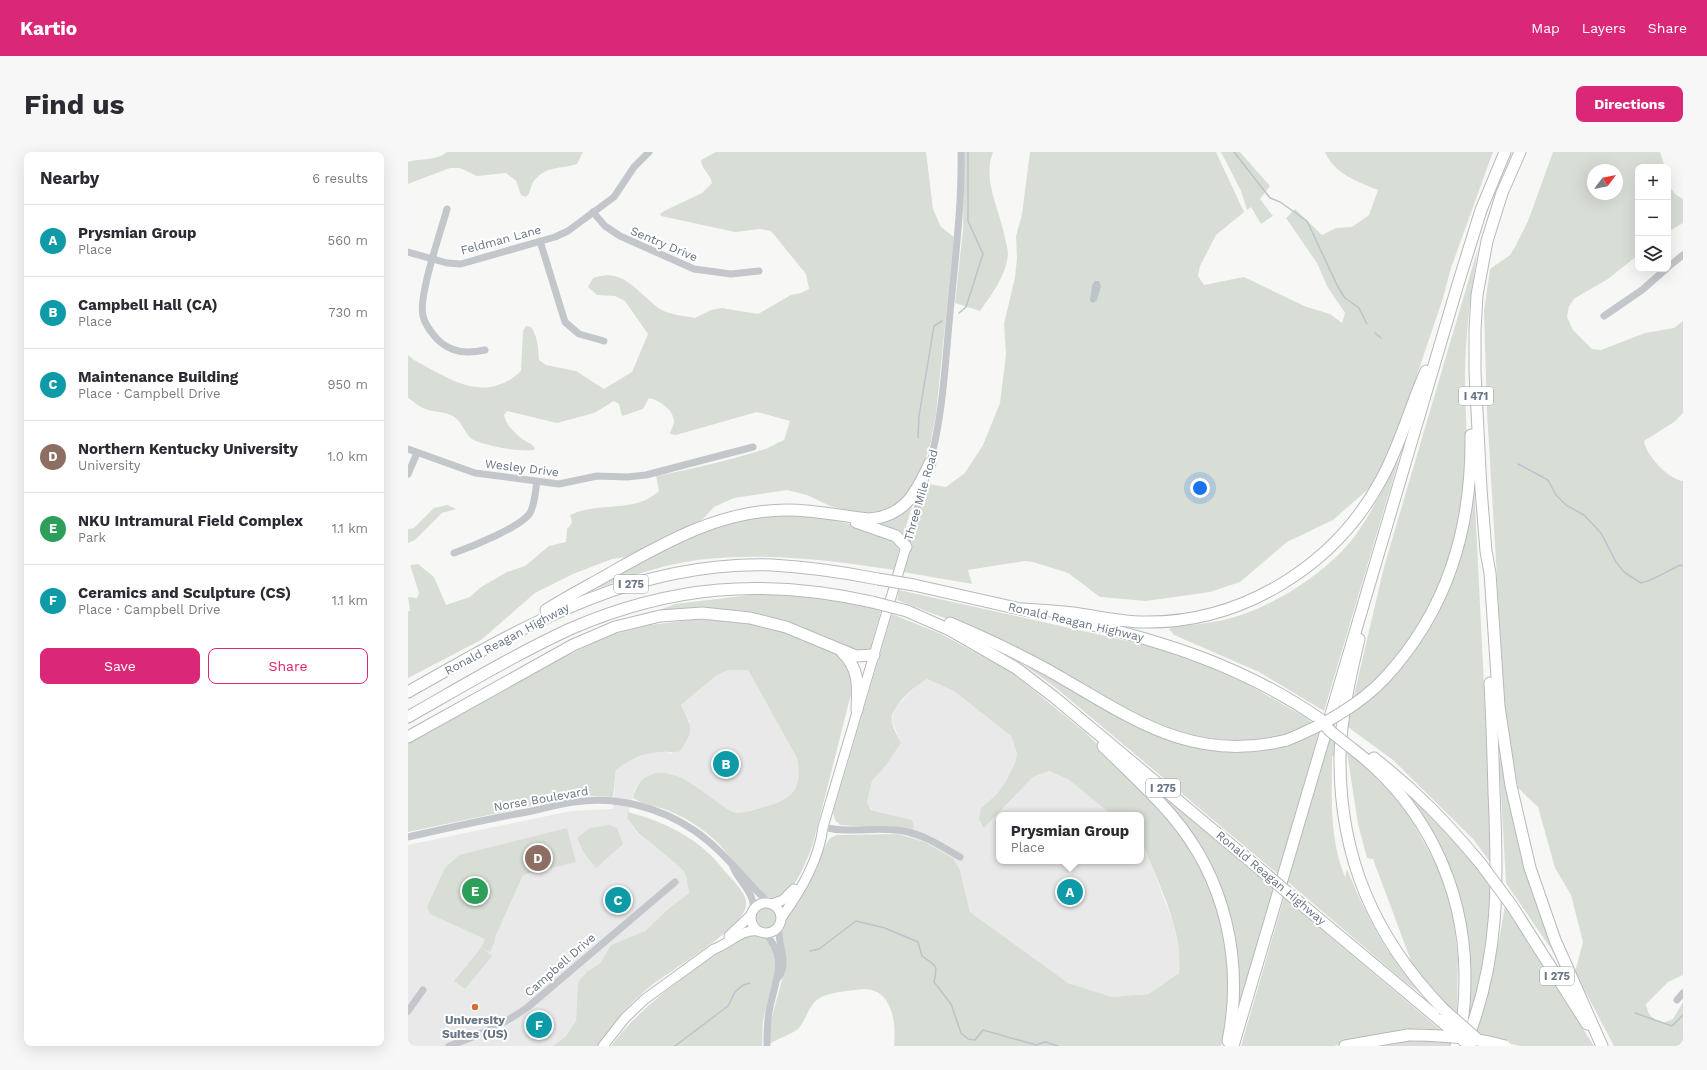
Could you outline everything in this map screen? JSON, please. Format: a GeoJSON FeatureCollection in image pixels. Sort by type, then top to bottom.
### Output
{"type":"FeatureCollection","features":[{"type":"Feature","properties":{"kind":"highway"},"geometry":{"type":"LineString","coordinates":[[1233,1046],[1414,430],[1482,210],[1505,152]]}},
{"type":"Feature","properties":{"kind":"highway","name":"I 471"},"geometry":{"type":"LineString","coordinates":[[1486,551],[1474,347],[1477,295],[1487,241],[1502,193],[1520,152]]}},
{"type":"Feature","properties":{"kind":"highway"},"geometry":{"type":"LineString","coordinates":[[1022,609],[1073,613],[1139,622],[1177,620],[1215,613],[1242,604],[1265,594],[1294,577],[1316,561],[1337,540],[1367,504],[1388,466],[1420,384],[1443,336]]}},
{"type":"Feature","properties":{"kind":"highway"},"geometry":{"type":"LineString","coordinates":[[907,611],[936,617],[994,642],[1147,726],[1169,736],[1193,743],[1231,748],[1254,746],[1287,740],[1316,728],[1350,708],[1367,695],[1399,662],[1426,624],[1452,569],[1466,512],[1471,477],[1474,347]]}},
{"type":"Feature","properties":{"kind":"highway"},"geometry":{"type":"LineString","coordinates":[[512,634],[556,604],[646,553],[703,525],[758,512],[786,510],[880,518],[897,511],[912,497],[930,464]]}},
{"type":"Feature","properties":{"kind":"highway"},"geometry":{"type":"LineString","coordinates":[[834,514],[889,532],[896,536],[906,547]]}},
{"type":"Feature","properties":{"kind":"highway"},"geometry":{"type":"LineString","coordinates":[[1464,1046],[1478,1006],[1484,980],[1493,940],[1497,900],[1498,867],[1485,572],[1486,551]]}},
{"type":"Feature","properties":{"kind":"highway"},"geometry":{"type":"LineString","coordinates":[[1486,551],[1490,573],[1499,706],[1504,745],[1520,828],[1530,868],[1556,940],[1602,1046]]}},
{"type":"Feature","properties":{"kind":"highway","name":"Ronald Reagan Highway"},"geometry":{"type":"LineString","coordinates":[[408,692],[512,634],[552,614],[604,593],[637,582],[684,572],[724,567],[772,565],[817,569],[914,585],[1128,633],[1178,648],[1247,677],[1287,698],[1320,719],[1354,746],[1400,778],[1429,804],[1481,864],[1512,906],[1602,1046]]}},
{"type":"Feature","properties":{"kind":"highway"},"geometry":{"type":"LineString","coordinates":[[1372,576],[1350,682],[1342,738],[1341,791],[1345,824],[1357,872],[1378,921],[1412,975],[1443,1009],[1484,1045]]}},
{"type":"Feature","properties":{"kind":"highway","name":"Ronald Reagan Highway"},"geometry":{"type":"LineString","coordinates":[[408,717],[510,660],[570,630],[618,611],[650,601],[710,590],[765,587],[823,592],[907,611],[950,630],[999,657],[1066,706],[1470,1046]]}},
{"type":"Feature","properties":{"kind":"highway"},"geometry":{"type":"LineString","coordinates":[[408,737],[573,645],[614,627],[642,619],[672,614],[702,613],[744,617],[786,627],[841,650],[863,657],[874,655]]}},
{"type":"Feature","properties":{"kind":"highway"},"geometry":{"type":"LineString","coordinates":[[841,650],[852,663],[858,677],[857,710]]}},
{"type":"Feature","properties":{"kind":"highway"},"geometry":{"type":"LineString","coordinates":[[1066,706],[1165,807],[1188,836],[1205,864],[1221,904],[1232,951],[1234,994],[1227,1046]]}},
{"type":"Feature","properties":{"kind":"highway"},"geometry":{"type":"LineString","coordinates":[[1354,746],[1387,779],[1409,805],[1435,847],[1450,884],[1459,916],[1465,958],[1465,1000],[1462,1030],[1456,1046]]}},
{"type":"Feature","properties":{"kind":"highway"},"geometry":{"type":"LineString","coordinates":[[1345,1046],[1370,1040],[1408,1035],[1454,1036],[1482,1040],[1505,1046]]}},
{"type":"Feature","properties":{"kind":"main road","name":"Three Mile Road"},"geometry":{"type":"LineString","coordinates":[[771,903],[783,900],[794,889],[805,871],[823,827],[906,547]]}},
{"type":"Feature","properties":{"kind":"main road","name":"Three Mile Road"},"geometry":{"type":"LineString","coordinates":[[782,917],[809,874],[820,846],[823,827]]}},
{"type":"Feature","properties":{"kind":"main road"},"geometry":{"type":"LineString","coordinates":[[603,1046],[625,1018],[640,1003],[655,990],[714,949],[760,904],[771,903],[780,912],[782,917],[779,927],[772,932],[750,930],[714,949]]}},
{"type":"Feature","properties":{"kind":"main road"},"geometry":{"type":"LineString","coordinates":[[752,913],[752,924],[761,932]]}},
{"type":"Feature","properties":{"kind":"street","name":"Feldman Lane"},"geometry":{"type":"LineString","coordinates":[[408,252],[447,263],[468,262],[540,241],[568,231],[614,197],[634,166],[649,152]]}},
{"type":"Feature","properties":{"kind":"street","name":"Three Mile Road"},"geometry":{"type":"LineString","coordinates":[[906,547],[930,464],[939,424],[960,214],[962,152]]}},
{"type":"Feature","properties":{"kind":"street"},"geometry":{"type":"LineString","coordinates":[[447,209],[422,303],[422,315],[427,326],[439,341],[450,349],[466,353],[485,350]]}},
{"type":"Feature","properties":{"kind":"street","name":"Sentry Drive"},"geometry":{"type":"LineString","coordinates":[[593,212],[605,226],[620,236],[694,269],[731,274],[760,271]]}},
{"type":"Feature","properties":{"kind":"street"},"geometry":{"type":"LineString","coordinates":[[540,241],[565,322],[579,334],[604,341]]}},
{"type":"Feature","properties":{"kind":"street"},"geometry":{"type":"LineString","coordinates":[[1671,265],[1683,255]]}},
{"type":"Feature","properties":{"kind":"street"},"geometry":{"type":"LineString","coordinates":[[1604,316],[1642,290],[1663,272]]}},
{"type":"Feature","properties":{"kind":"street","name":"Wesley Drive"},"geometry":{"type":"LineString","coordinates":[[408,449],[475,473],[536,482],[563,484],[602,475],[627,478],[641,476],[753,447]]}},
{"type":"Feature","properties":{"kind":"street"},"geometry":{"type":"LineString","coordinates":[[408,474],[417,453]]}},
{"type":"Feature","properties":{"kind":"street"},"geometry":{"type":"LineString","coordinates":[[454,553],[478,544],[524,519],[532,508],[536,482]]}},
{"type":"Feature","properties":{"kind":"street","name":"Norse Boulevard"},"geometry":{"type":"LineString","coordinates":[[408,837],[566,803],[584,801],[615,801],[648,808],[677,820],[704,838],[771,903]]}},
{"type":"Feature","properties":{"kind":"street"},"geometry":{"type":"LineString","coordinates":[[823,827],[842,830],[904,831],[920,836],[960,856]]}},
{"type":"Feature","properties":{"kind":"street","name":"Norse Boulevard"},"geometry":{"type":"LineString","coordinates":[[732,865],[736,875],[752,896],[754,905],[752,913]]}},
{"type":"Feature","properties":{"kind":"street","name":"Campbell Drive"},"geometry":{"type":"LineString","coordinates":[[449,1046],[498,1026],[528,1007],[675,882]]}},
{"type":"Feature","properties":{"kind":"street"},"geometry":{"type":"LineString","coordinates":[[778,979],[781,974],[784,958],[779,942],[779,927]]}},
{"type":"Feature","properties":{"kind":"street"},"geometry":{"type":"LineString","coordinates":[[761,932],[774,945],[779,961],[778,979],[769,1010],[767,1046]]}},
{"type":"Feature","properties":{"kind":"street"},"geometry":{"type":"LineString","coordinates":[[408,1011],[424,990]]}},
{"type":"Feature","properties":{"kind":"street"},"geometry":{"type":"LineString","coordinates":[[1677,1000],[1683,993]]}},
{"type":"Feature","properties":{"kind":"shaded area"},"geometry":{"type":"Polygon","coordinates":[[[447,152],[583,152],[577,164],[548,170],[538,176],[526,197],[521,195],[516,181],[506,173],[477,176],[460,168],[450,168],[408,184],[408,162],[438,157],[447,152]]]}},
{"type":"Feature","properties":{"kind":"shaded area"},"geometry":{"type":"Polygon","coordinates":[[[716,152],[926,152],[933,209],[941,227],[954,237],[936,414],[931,441],[922,470],[905,501],[884,513],[865,515],[830,506],[807,495],[787,490],[734,498],[714,507],[703,519],[634,556],[612,559],[573,574],[535,593],[481,640],[408,678],[408,612],[410,610],[408,597],[417,598],[419,593],[410,565],[418,564],[434,577],[446,605],[470,597],[481,587],[507,572],[525,566],[549,546],[566,542],[567,529],[572,523],[570,515],[581,511],[628,505],[639,502],[649,498],[659,491],[656,476],[736,458],[765,449],[784,440],[790,421],[757,412],[676,435],[670,434],[674,424],[671,413],[661,403],[649,398],[643,409],[622,416],[619,404],[614,401],[594,413],[557,423],[507,411],[504,415],[509,426],[518,436],[532,445],[535,449],[514,450],[484,444],[472,439],[459,421],[453,416],[426,410],[408,398],[408,355],[441,375],[467,385],[480,387],[494,386],[507,381],[521,371],[523,331],[526,326],[531,327],[537,343],[539,360],[546,365],[576,371],[604,389],[632,372],[648,334],[625,301],[615,296],[597,295],[588,287],[593,278],[604,275],[623,279],[665,312],[695,318],[711,310],[722,308],[758,314],[791,295],[801,293],[809,289],[806,274],[771,231],[760,229],[735,232],[661,216],[660,214],[664,211],[702,193],[712,183],[702,166],[701,160],[716,152]]]}},
{"type":"Feature","properties":{"kind":"shaded area"},"geometry":{"type":"Polygon","coordinates":[[[964,152],[993,152],[990,163],[991,185],[1003,227],[1008,252],[1007,262],[1001,277],[994,291],[980,311],[955,303],[963,230],[964,152]]]}},
{"type":"Feature","properties":{"kind":"shaded area"},"geometry":{"type":"Polygon","coordinates":[[[1030,152],[1216,152],[1244,212],[1216,235],[1200,266],[1198,276],[1204,285],[1244,277],[1304,306],[1330,314],[1342,323],[1345,313],[1327,286],[1317,263],[1286,218],[1295,209],[1322,235],[1336,228],[1352,227],[1369,215],[1378,190],[1340,172],[1329,160],[1325,152],[1493,152],[1451,268],[1443,298],[1395,440],[1374,484],[1333,520],[1287,542],[1240,582],[1210,592],[1146,601],[1100,597],[1068,573],[1025,561],[968,570],[972,584],[903,572],[928,484],[946,487],[965,473],[983,445],[1000,403],[1006,354],[1004,324],[1015,277],[1017,258],[1016,236],[1022,214],[1030,152]]]}},
{"type":"Feature","properties":{"kind":"shaded area"},"geometry":{"type":"Polygon","coordinates":[[[1221,152],[1240,152],[1270,186],[1260,199],[1273,216],[1261,224],[1251,207],[1247,210],[1241,191],[1221,152]]]}},
{"type":"Feature","properties":{"kind":"shaded area"},"geometry":{"type":"Polygon","coordinates":[[[1553,152],[1660,152],[1664,164],[1635,164],[1635,257],[1608,279],[1575,298],[1569,306],[1567,317],[1573,330],[1592,349],[1601,350],[1645,333],[1674,328],[1683,321],[1683,413],[1674,422],[1644,441],[1649,453],[1659,466],[1671,476],[1683,481],[1683,975],[1668,982],[1646,1004],[1651,1016],[1663,1023],[1673,1019],[1683,1002],[1683,1046],[1614,1046],[1575,972],[1583,942],[1571,895],[1555,868],[1538,807],[1518,788],[1505,711],[1487,412],[1484,311],[1490,269],[1510,255],[1528,221],[1553,152]]]}},
{"type":"Feature","properties":{"kind":"shaded area"},"geometry":{"type":"Polygon","coordinates":[[[1671,188],[1675,194],[1683,199],[1683,223],[1671,230],[1671,188]]]}},
{"type":"Feature","properties":{"kind":"shaded area"},"geometry":{"type":"Polygon","coordinates":[[[1478,248],[1466,347],[1466,491],[1464,510],[1456,546],[1444,582],[1420,628],[1403,651],[1352,704],[1384,567],[1478,248]]]}},
{"type":"Feature","properties":{"kind":"shaded area"},"geometry":{"type":"Polygon","coordinates":[[[1095,281],[1099,281],[1101,286],[1097,300],[1093,303],[1090,301],[1092,285],[1095,281]]]}},
{"type":"Feature","properties":{"kind":"shaded area"},"geometry":{"type":"Polygon","coordinates":[[[1399,459],[1324,711],[1259,672],[1174,635],[1169,629],[1172,627],[1212,622],[1236,616],[1275,600],[1311,578],[1328,564],[1355,536],[1373,508],[1399,459]]]}},
{"type":"Feature","properties":{"kind":"shaded area"},"geometry":{"type":"Polygon","coordinates":[[[1474,484],[1493,866],[1473,839],[1393,760],[1348,727],[1350,714],[1378,690],[1402,666],[1447,595],[1469,524],[1474,484]]]}},
{"type":"Feature","properties":{"kind":"shaded area"},"geometry":{"type":"Polygon","coordinates":[[[914,500],[903,536],[865,521],[914,500]]]}},
{"type":"Feature","properties":{"kind":"shaded area"},"geometry":{"type":"Polygon","coordinates":[[[447,505],[456,509],[442,513],[415,540],[408,543],[408,529],[414,528],[434,508],[447,505]]]}},
{"type":"Feature","properties":{"kind":"shaded area"},"geometry":{"type":"Polygon","coordinates":[[[796,515],[825,518],[890,536],[900,547],[894,570],[796,558],[747,557],[698,560],[682,562],[651,570],[576,596],[686,536],[755,517],[796,515]]]}},
{"type":"Feature","properties":{"kind":"shaded area"},"geometry":{"type":"Polygon","coordinates":[[[899,590],[1150,646],[1197,662],[1247,684],[1305,717],[1315,725],[1297,733],[1255,743],[1212,743],[1173,733],[1137,717],[989,635],[897,600],[899,590]]]}},
{"type":"Feature","properties":{"kind":"shaded area"},"geometry":{"type":"Polygon","coordinates":[[[803,594],[853,603],[881,611],[869,653],[856,652],[763,618],[638,618],[675,604],[750,595],[803,594]]]}},
{"type":"Feature","properties":{"kind":"shaded area"},"geometry":{"type":"Polygon","coordinates":[[[892,614],[941,634],[1011,672],[1085,732],[1152,799],[1186,840],[1215,897],[1227,947],[1228,1013],[1221,1046],[894,1046],[894,1022],[889,1006],[879,993],[866,989],[835,993],[820,998],[811,1006],[799,1028],[769,1044],[770,1024],[785,969],[782,936],[783,926],[823,849],[830,838],[837,835],[898,834],[924,842],[953,858],[960,870],[970,912],[1068,983],[1112,997],[1149,994],[1179,973],[1179,957],[1174,925],[1144,848],[1144,812],[1108,812],[1069,780],[1049,771],[1033,777],[999,812],[996,812],[996,816],[984,828],[979,819],[981,808],[997,794],[1006,781],[1015,763],[1017,754],[1011,736],[954,691],[927,679],[904,698],[892,716],[893,727],[901,743],[887,764],[872,781],[867,802],[871,810],[912,820],[914,826],[912,830],[840,825],[835,820],[833,813],[892,614]]]}},
{"type":"Feature","properties":{"kind":"shaded area"},"geometry":{"type":"Polygon","coordinates":[[[699,619],[745,622],[778,630],[816,643],[839,656],[843,660],[850,674],[852,690],[813,844],[799,877],[788,893],[782,898],[776,900],[769,898],[762,893],[718,843],[694,824],[674,813],[633,798],[637,786],[642,780],[653,774],[662,773],[680,777],[733,812],[743,812],[770,805],[787,798],[792,793],[798,779],[799,769],[797,758],[748,670],[729,670],[717,675],[681,705],[688,719],[690,733],[680,751],[649,753],[637,757],[621,766],[616,770],[613,797],[592,796],[564,799],[408,832],[408,744],[546,665],[611,635],[649,625],[699,619]]]}},
{"type":"Feature","properties":{"kind":"shaded area"},"geometry":{"type":"Polygon","coordinates":[[[1009,654],[1120,717],[1178,743],[1220,752],[1251,751],[1319,731],[1279,875],[1056,688],[1009,654]]]}},
{"type":"Feature","properties":{"kind":"shaded area"},"geometry":{"type":"Polygon","coordinates":[[[729,670],[748,670],[797,758],[800,773],[798,784],[789,797],[777,804],[743,812],[732,812],[670,773],[640,783],[635,789],[627,818],[638,834],[654,844],[683,870],[686,876],[689,893],[668,909],[645,931],[611,945],[600,963],[587,972],[578,982],[576,1021],[566,1036],[553,1046],[408,1046],[408,845],[571,811],[613,809],[616,770],[626,762],[649,753],[663,751],[672,754],[690,722],[681,705],[717,675],[729,670]]]}},
{"type":"Feature","properties":{"kind":"shaded area"},"geometry":{"type":"Polygon","coordinates":[[[927,679],[954,691],[1011,736],[1017,754],[1015,763],[1006,781],[997,794],[981,808],[984,828],[996,816],[996,864],[1144,864],[1144,848],[1174,925],[1180,957],[1179,973],[1149,994],[1112,997],[1068,983],[970,912],[960,870],[953,858],[924,842],[908,837],[914,826],[912,820],[872,810],[867,802],[872,781],[887,764],[901,743],[892,721],[895,708],[917,685],[927,679]]]}},
{"type":"Feature","properties":{"kind":"shaded area"},"geometry":{"type":"Polygon","coordinates":[[[1330,735],[1337,740],[1336,753],[1332,757],[1332,818],[1336,848],[1345,877],[1347,869],[1370,920],[1388,951],[1423,995],[1405,982],[1288,882],[1330,735]]]}},
{"type":"Feature","properties":{"kind":"shaded area"},"geometry":{"type":"Polygon","coordinates":[[[1346,746],[1405,808],[1438,868],[1453,914],[1458,959],[1457,1016],[1414,969],[1373,859],[1367,858],[1358,824],[1346,746]]]}},
{"type":"Feature","properties":{"kind":"shaded area"},"geometry":{"type":"Polygon","coordinates":[[[1502,757],[1562,965],[1506,883],[1499,758],[1502,757]]]}},
{"type":"Feature","properties":{"kind":"shaded area"},"geometry":{"type":"Polygon","coordinates":[[[1049,771],[1069,780],[1108,812],[999,812],[1033,777],[1049,771]]]}},
{"type":"Feature","properties":{"kind":"shaded area"},"geometry":{"type":"Polygon","coordinates":[[[1397,783],[1467,855],[1480,871],[1489,885],[1493,895],[1479,985],[1467,1026],[1469,963],[1468,943],[1465,919],[1459,897],[1453,877],[1435,839],[1397,783]]]}},
{"type":"Feature","properties":{"kind":"shaded area"},"geometry":{"type":"Polygon","coordinates":[[[1157,791],[1274,889],[1235,1026],[1226,904],[1155,792],[1157,791]]]}},
{"type":"Feature","properties":{"kind":"shaded area"},"geometry":{"type":"Polygon","coordinates":[[[628,812],[668,826],[703,848],[714,858],[742,891],[745,896],[746,906],[741,916],[718,939],[657,981],[640,995],[620,1016],[597,1046],[553,1046],[566,1036],[576,1021],[578,982],[587,972],[600,963],[611,945],[645,931],[668,909],[689,893],[686,876],[683,870],[639,834],[627,818],[628,812]]]}},
{"type":"Feature","properties":{"kind":"shaded area"},"geometry":{"type":"Polygon","coordinates":[[[609,825],[617,828],[623,844],[596,868],[584,853],[577,838],[590,828],[609,825]]]}},
{"type":"Feature","properties":{"kind":"shaded area"},"geometry":{"type":"Polygon","coordinates":[[[567,828],[576,862],[523,875],[495,937],[490,952],[482,948],[492,956],[465,989],[454,981],[481,948],[485,939],[430,914],[427,907],[445,868],[459,855],[567,828]]]}},
{"type":"Feature","properties":{"kind":"shaded area"},"geometry":{"type":"Polygon","coordinates":[[[1284,898],[1442,1031],[1391,1032],[1352,1040],[1334,1046],[1241,1046],[1284,898]]]}},
{"type":"Feature","properties":{"kind":"shaded area"},"geometry":{"type":"Polygon","coordinates":[[[1505,905],[1594,1046],[1520,1046],[1478,1036],[1475,1033],[1493,970],[1505,905]]]}},
{"type":"Feature","properties":{"kind":"shaded area"},"geometry":{"type":"Polygon","coordinates":[[[767,907],[771,908],[777,914],[777,922],[771,928],[767,929],[763,928],[757,922],[756,918],[757,914],[763,908],[767,907]]]}},
{"type":"Feature","properties":{"kind":"shaded area"},"geometry":{"type":"Polygon","coordinates":[[[754,933],[765,940],[772,949],[775,960],[773,985],[763,1021],[762,1046],[611,1046],[640,1014],[672,986],[741,936],[754,933]]]}},
{"type":"Feature","properties":{"kind":"shaded area"},"geometry":{"type":"Polygon","coordinates":[[[1451,1038],[1452,1046],[1356,1046],[1371,1042],[1451,1038]]]}},
{"type":"Feature","properties":{"kind":"waterway"},"geometry":{"type":"LineString","coordinates":[[959,313],[966,307],[983,254],[968,221],[968,152]]}},
{"type":"Feature","properties":{"kind":"waterway"},"geometry":{"type":"LineString","coordinates":[[1234,152],[1270,198],[1280,202],[1307,221],[1338,287],[1345,298],[1359,308],[1367,324]]}},
{"type":"Feature","properties":{"kind":"waterway"},"geometry":{"type":"LineString","coordinates":[[918,438],[919,416],[934,326],[942,321]]}},
{"type":"Feature","properties":{"kind":"waterway"},"geometry":{"type":"LineString","coordinates":[[1375,333],[1381,338]]}},
{"type":"Feature","properties":{"kind":"waterway"},"geometry":{"type":"LineString","coordinates":[[1518,464],[1548,480],[1556,495],[1566,505],[1584,515],[1601,533],[1616,562],[1624,572],[1641,583],[1656,578],[1680,565],[1683,566]]}},
{"type":"Feature","properties":{"kind":"waterway"},"geometry":{"type":"LineString","coordinates":[[810,951],[819,949],[856,921],[885,928],[918,942],[922,956],[935,966],[936,972],[934,982],[951,1004],[961,1033],[968,1039],[975,1040],[983,1030],[1036,1045],[1045,1042],[1058,1046]]}},
{"type":"Feature","properties":{"kind":"waterway"},"geometry":{"type":"LineString","coordinates":[[675,1046],[728,1006],[735,992],[743,985],[750,983]]}},
{"type":"Feature","properties":{"kind":"waterway"},"geometry":{"type":"LineString","coordinates":[[1635,1013],[1672,1026],[1683,1015]]}},
{"type":"Feature","properties":{"kind":"place","name":"Campbell Hall (CA)"},"geometry":{"type":"Point","coordinates":[726,764]}},
{"type":"Feature","properties":{"kind":"place","name":"Northern Kentucky University"},"geometry":{"type":"Point","coordinates":[538,858]}},
{"type":"Feature","properties":{"kind":"place","name":"NKU Intramural Field Complex"},"geometry":{"type":"Point","coordinates":[475,891]}},
{"type":"Feature","properties":{"kind":"place","name":"Prysmian Group"},"geometry":{"type":"Point","coordinates":[1070,892]}},
{"type":"Feature","properties":{"kind":"place","name":"Maintenance Building"},"geometry":{"type":"Point","coordinates":[618,900]}},
{"type":"Feature","properties":{"kind":"place","name":"University Suites (US)"},"geometry":{"type":"Point","coordinates":[475,1007]}},
{"type":"Feature","properties":{"kind":"place","name":"Ceramics and Sculpture (CS)"},"geometry":{"type":"Point","coordinates":[539,1025]}}]}
